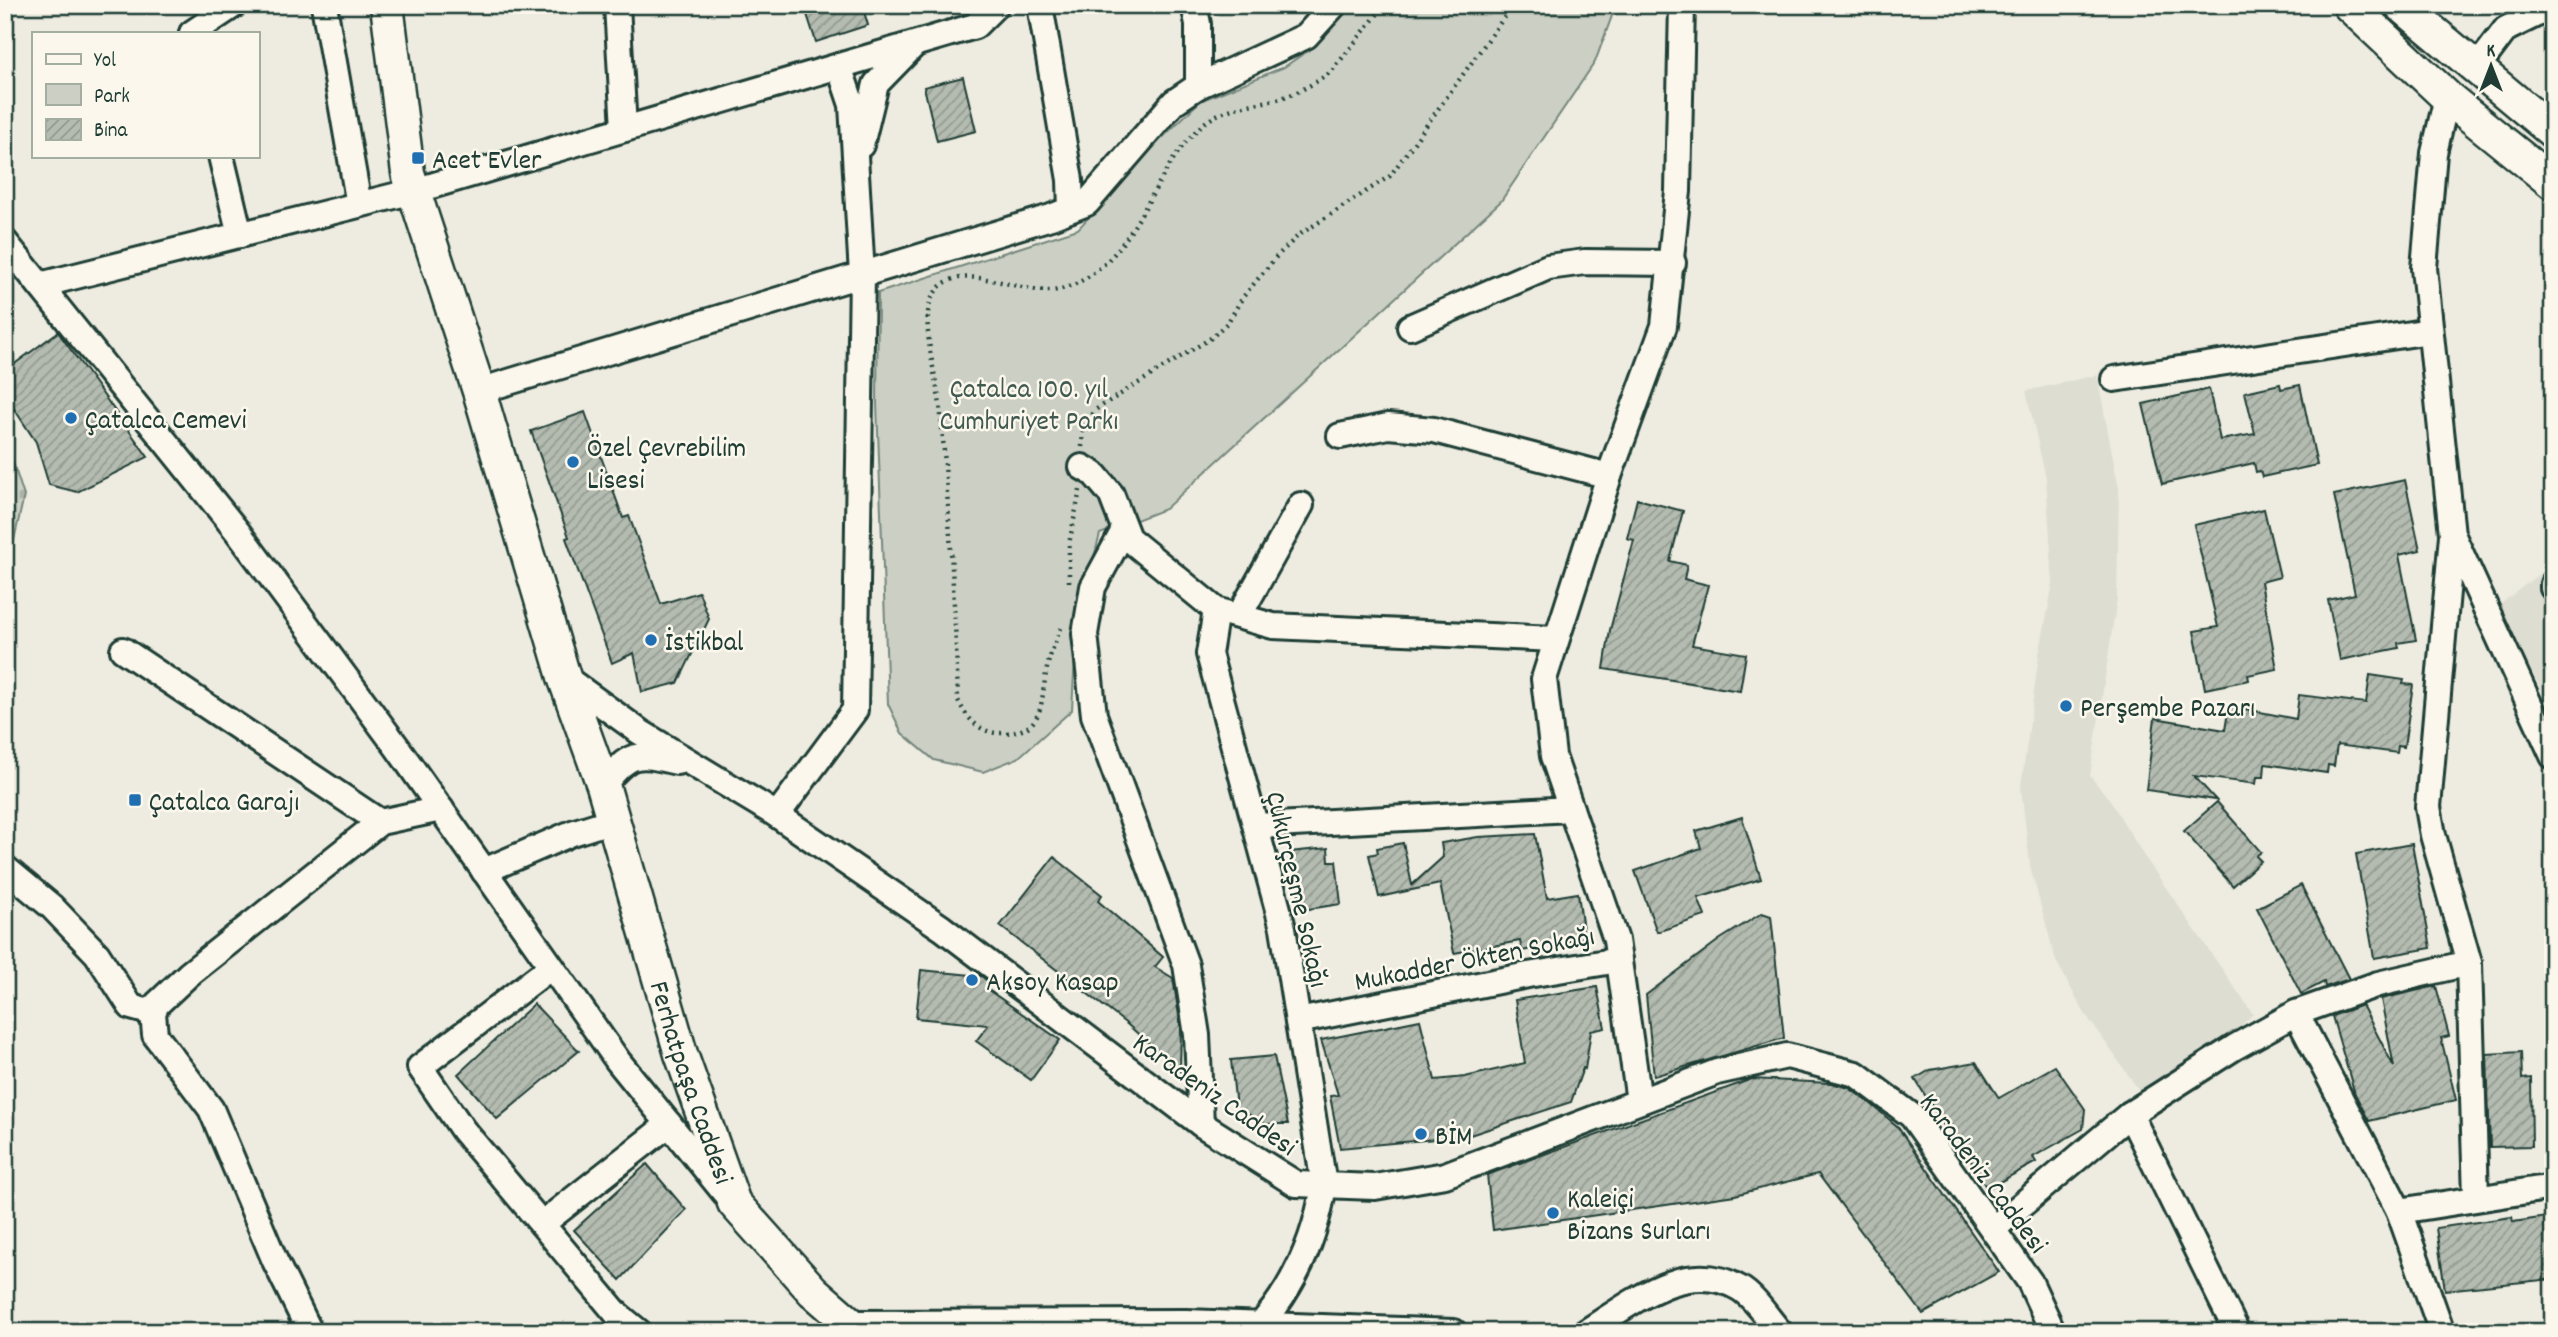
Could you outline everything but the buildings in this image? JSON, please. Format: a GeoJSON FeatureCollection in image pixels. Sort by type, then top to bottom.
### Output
{"type":"FeatureCollection","features":[{"type":"Feature","properties":{"kind":"main road","name":"Ferhatpaşa Caddesi"},"geometry":{"type":"LineString","coordinates":[[387,5],[408,173],[479,391],[564,677],[603,785],[681,1054],[734,1203],[813,1291],[855,1327]]}},
{"type":"Feature","properties":{"kind":"main road"},"geometry":{"type":"LineString","coordinates":[[2348,5],[2447,97],[2553,183]]}},
{"type":"Feature","properties":{"kind":"main road"},"geometry":{"type":"LineString","coordinates":[[2401,5],[2474,70],[2553,132]]}},
{"type":"Feature","properties":{"kind":"street"},"geometry":{"type":"LineString","coordinates":[[194,32],[234,5]]}},
{"type":"Feature","properties":{"kind":"street"},"geometry":{"type":"LineString","coordinates":[[324,5],[359,205]]}},
{"type":"Feature","properties":{"kind":"street"},"geometry":{"type":"LineString","coordinates":[[617,5],[624,129]]}},
{"type":"Feature","properties":{"kind":"street"},"geometry":{"type":"LineString","coordinates":[[40,285],[414,191],[975,26],[996,5]]}},
{"type":"Feature","properties":{"kind":"street"},"geometry":{"type":"LineString","coordinates":[[1040,5],[1070,180],[1071,209]]}},
{"type":"Feature","properties":{"kind":"street"},"geometry":{"type":"LineString","coordinates":[[1194,5],[1198,24],[1198,86]]}},
{"type":"Feature","properties":{"kind":"street"},"geometry":{"type":"LineString","coordinates":[[479,391],[862,275],[1087,203],[1174,102],[1198,86],[1306,36],[1334,5]]}},
{"type":"Feature","properties":{"kind":"street"},"geometry":{"type":"LineString","coordinates":[[1639,1101],[1616,940],[1553,756],[1544,679],[1609,476],[1664,326],[1673,263],[1678,191],[1682,5]]}},
{"type":"Feature","properties":{"kind":"street"},"geometry":{"type":"LineString","coordinates":[[2474,70],[2506,29],[2553,6]]}},
{"type":"Feature","properties":{"kind":"street"},"geometry":{"type":"LineString","coordinates":[[855,170],[877,84],[916,43]]}},
{"type":"Feature","properties":{"kind":"street"},"geometry":{"type":"LineString","coordinates":[[777,815],[855,710],[862,275],[852,105],[839,66]]}},
{"type":"Feature","properties":{"kind":"street"},"geometry":{"type":"LineString","coordinates":[[2447,97],[2434,153],[2424,268],[2452,534],[2428,807],[2433,835],[2469,963],[2476,1198]]}},
{"type":"Feature","properties":{"kind":"street"},"geometry":{"type":"LineString","coordinates":[[221,158],[240,235]]}},
{"type":"Feature","properties":{"kind":"street"},"geometry":{"type":"LineString","coordinates":[[5,242],[237,531],[441,809],[618,1061],[734,1203]]}},
{"type":"Feature","properties":{"kind":"street"},"geometry":{"type":"LineString","coordinates":[[1410,327],[1548,267],[1585,262],[1673,263]]}},
{"type":"Feature","properties":{"kind":"street"},"geometry":{"type":"LineString","coordinates":[[2114,379],[2430,331]]}},
{"type":"Feature","properties":{"kind":"street"},"geometry":{"type":"LineString","coordinates":[[1340,436],[1388,426],[1434,430],[1609,476]]}},
{"type":"Feature","properties":{"kind":"street"},"geometry":{"type":"LineString","coordinates":[[1082,467],[1094,474],[1111,494],[1124,530],[1137,547],[1228,613],[1273,626],[1556,639]]}},
{"type":"Feature","properties":{"kind":"street"},"geometry":{"type":"LineString","coordinates":[[1228,613],[1301,505]]}},
{"type":"Feature","properties":{"kind":"street"},"geometry":{"type":"LineString","coordinates":[[1124,530],[1093,587],[1085,634],[1094,715],[1186,965],[1197,1035],[1201,1124]]}},
{"type":"Feature","properties":{"kind":"street"},"geometry":{"type":"LineString","coordinates":[[2452,534],[2553,757]]}},
{"type":"Feature","properties":{"kind":"street","name":"Çukurçeşme Sokağı"},"geometry":{"type":"LineString","coordinates":[[1228,613],[1209,654],[1283,928],[1324,1185],[1318,1220],[1294,1279],[1245,1328]]}},
{"type":"Feature","properties":{"kind":"street"},"geometry":{"type":"LineString","coordinates":[[123,650],[380,822]]}},
{"type":"Feature","properties":{"kind":"street","name":"Karadeniz Caddesi"},"geometry":{"type":"LineString","coordinates":[[564,677],[640,732],[777,815],[942,928],[1201,1124],[1296,1184],[1375,1188],[1445,1175],[1717,1072],[1787,1056],[1856,1074],[1912,1116],[2030,1282],[2053,1332]]}},
{"type":"Feature","properties":{"kind":"street","name":"Karadeniz Caddesi"},"geometry":{"type":"LineString","coordinates":[[603,785],[622,763],[645,755],[698,768]]}},
{"type":"Feature","properties":{"kind":"street"},"geometry":{"type":"LineString","coordinates":[[310,1332],[275,1261],[211,1109],[155,1035],[153,1013],[166,994],[181,980],[380,822],[441,809]]}},
{"type":"Feature","properties":{"kind":"street"},"geometry":{"type":"LineString","coordinates":[[1256,826],[1571,809]]}},
{"type":"Feature","properties":{"kind":"street"},"geometry":{"type":"LineString","coordinates":[[484,871],[572,833],[613,820]]}},
{"type":"Feature","properties":{"kind":"street"},"geometry":{"type":"LineString","coordinates":[[5,867],[51,907],[97,954],[131,1007],[153,1013]]}},
{"type":"Feature","properties":{"kind":"street","name":"Mukadder Ökten Sokağı"},"geometry":{"type":"LineString","coordinates":[[1298,1021],[1528,975],[1619,960]]}},
{"type":"Feature","properties":{"kind":"street"},"geometry":{"type":"LineString","coordinates":[[1993,1229],[2130,1114],[2235,1047],[2295,1013],[2378,984],[2469,963]]}},
{"type":"Feature","properties":{"kind":"street"},"geometry":{"type":"LineString","coordinates":[[551,967],[420,1067],[463,1130],[617,1314],[639,1332]]}},
{"type":"Feature","properties":{"kind":"street"},"geometry":{"type":"LineString","coordinates":[[2295,1013],[2399,1211],[2442,1332]]}},
{"type":"Feature","properties":{"kind":"street"},"geometry":{"type":"LineString","coordinates":[[2130,1114],[2237,1332]]}},
{"type":"Feature","properties":{"kind":"street"},"geometry":{"type":"LineString","coordinates":[[542,1224],[669,1124]]}},
{"type":"Feature","properties":{"kind":"street"},"geometry":{"type":"LineString","coordinates":[[2399,1211],[2553,1187]]}},
{"type":"Feature","properties":{"kind":"street"},"geometry":{"type":"LineString","coordinates":[[1586,1332],[1665,1284],[1710,1276],[1741,1289],[1780,1332]]}},
{"type":"Feature","properties":{"kind":"street"},"geometry":{"type":"LineString","coordinates":[[855,1327],[1140,1327],[1454,1332]]}},
{"type":"Feature","properties":{"kind":"path"},"geometry":{"type":"LineString","coordinates":[[1063,621],[1048,663],[1043,708],[1037,719],[1012,733],[994,733],[974,725],[958,700],[941,414],[928,319],[930,301],[937,290],[954,278],[980,278],[1048,291],[1084,279],[1103,266],[1117,250],[1178,150],[1201,126],[1234,107],[1275,99],[1319,80],[1331,72],[1385,5]]}},
{"type":"Feature","properties":{"kind":"path"},"geometry":{"type":"LineString","coordinates":[[1069,592],[1069,544],[1082,485],[1083,430],[1095,410],[1211,338],[1228,322],[1243,297],[1277,256],[1299,235],[1390,176],[1513,5]]}},
{"type":"Feature","properties":{"kind":"shaded area","name":"Perşembe Pazarı"},"geometry":{"type":"Polygon","coordinates":[[[2097,375],[2119,489],[2117,598],[2090,776],[2110,800],[2142,853],[2253,1014],[2229,1039],[2141,1093],[2084,1012],[2056,961],[2030,866],[2021,787],[2039,655],[2053,583],[2046,478],[2026,391],[2097,375]]]}},
{"type":"Feature","properties":{"kind":"shaded area"},"geometry":{"type":"Polygon","coordinates":[[[2553,563],[2553,711],[2497,607],[2553,563]]]}},
{"type":"Feature","properties":{"kind":"green space","name":"Çatalca 100. yıl Cumhuriyet Parkı"},"geometry":{"type":"Polygon","coordinates":[[[1347,5],[1616,5],[1595,62],[1501,201],[1165,509],[1100,534],[1077,622],[1072,710],[1018,758],[983,772],[934,760],[902,733],[888,704],[877,404],[878,293],[1078,229],[1154,146],[1200,101],[1284,67],[1313,47],[1347,5]]]}},
{"type":"Feature","properties":{"kind":"green space"},"geometry":{"type":"Polygon","coordinates":[[[5,438],[24,496],[5,580],[5,438]]]}},
{"type":"Feature","properties":{"kind":"place","name":"Acet Evler"},"geometry":{"type":"Point","coordinates":[418,158]}},
{"type":"Feature","properties":{"kind":"place","name":"Çatalca Cemevi"},"geometry":{"type":"Point","coordinates":[71,418]}},
{"type":"Feature","properties":{"kind":"place","name":"Özel Çevrebilim Lisesi"},"geometry":{"type":"Point","coordinates":[573,462]}},
{"type":"Feature","properties":{"kind":"place","name":"İstikbal"},"geometry":{"type":"Point","coordinates":[651,640]}},
{"type":"Feature","properties":{"kind":"place","name":"Perşembe Pazarı"},"geometry":{"type":"Point","coordinates":[2066,706]}},
{"type":"Feature","properties":{"kind":"place","name":"Çatalca Garajı"},"geometry":{"type":"Point","coordinates":[135,800]}},
{"type":"Feature","properties":{"kind":"place","name":"Aksoy Kasap"},"geometry":{"type":"Point","coordinates":[972,980]}},
{"type":"Feature","properties":{"kind":"place","name":"BİM"},"geometry":{"type":"Point","coordinates":[1421,1134]}},
{"type":"Feature","properties":{"kind":"place","name":"Kaleiçi Bizans Surları"},"geometry":{"type":"Point","coordinates":[1553,1213]}}]}
